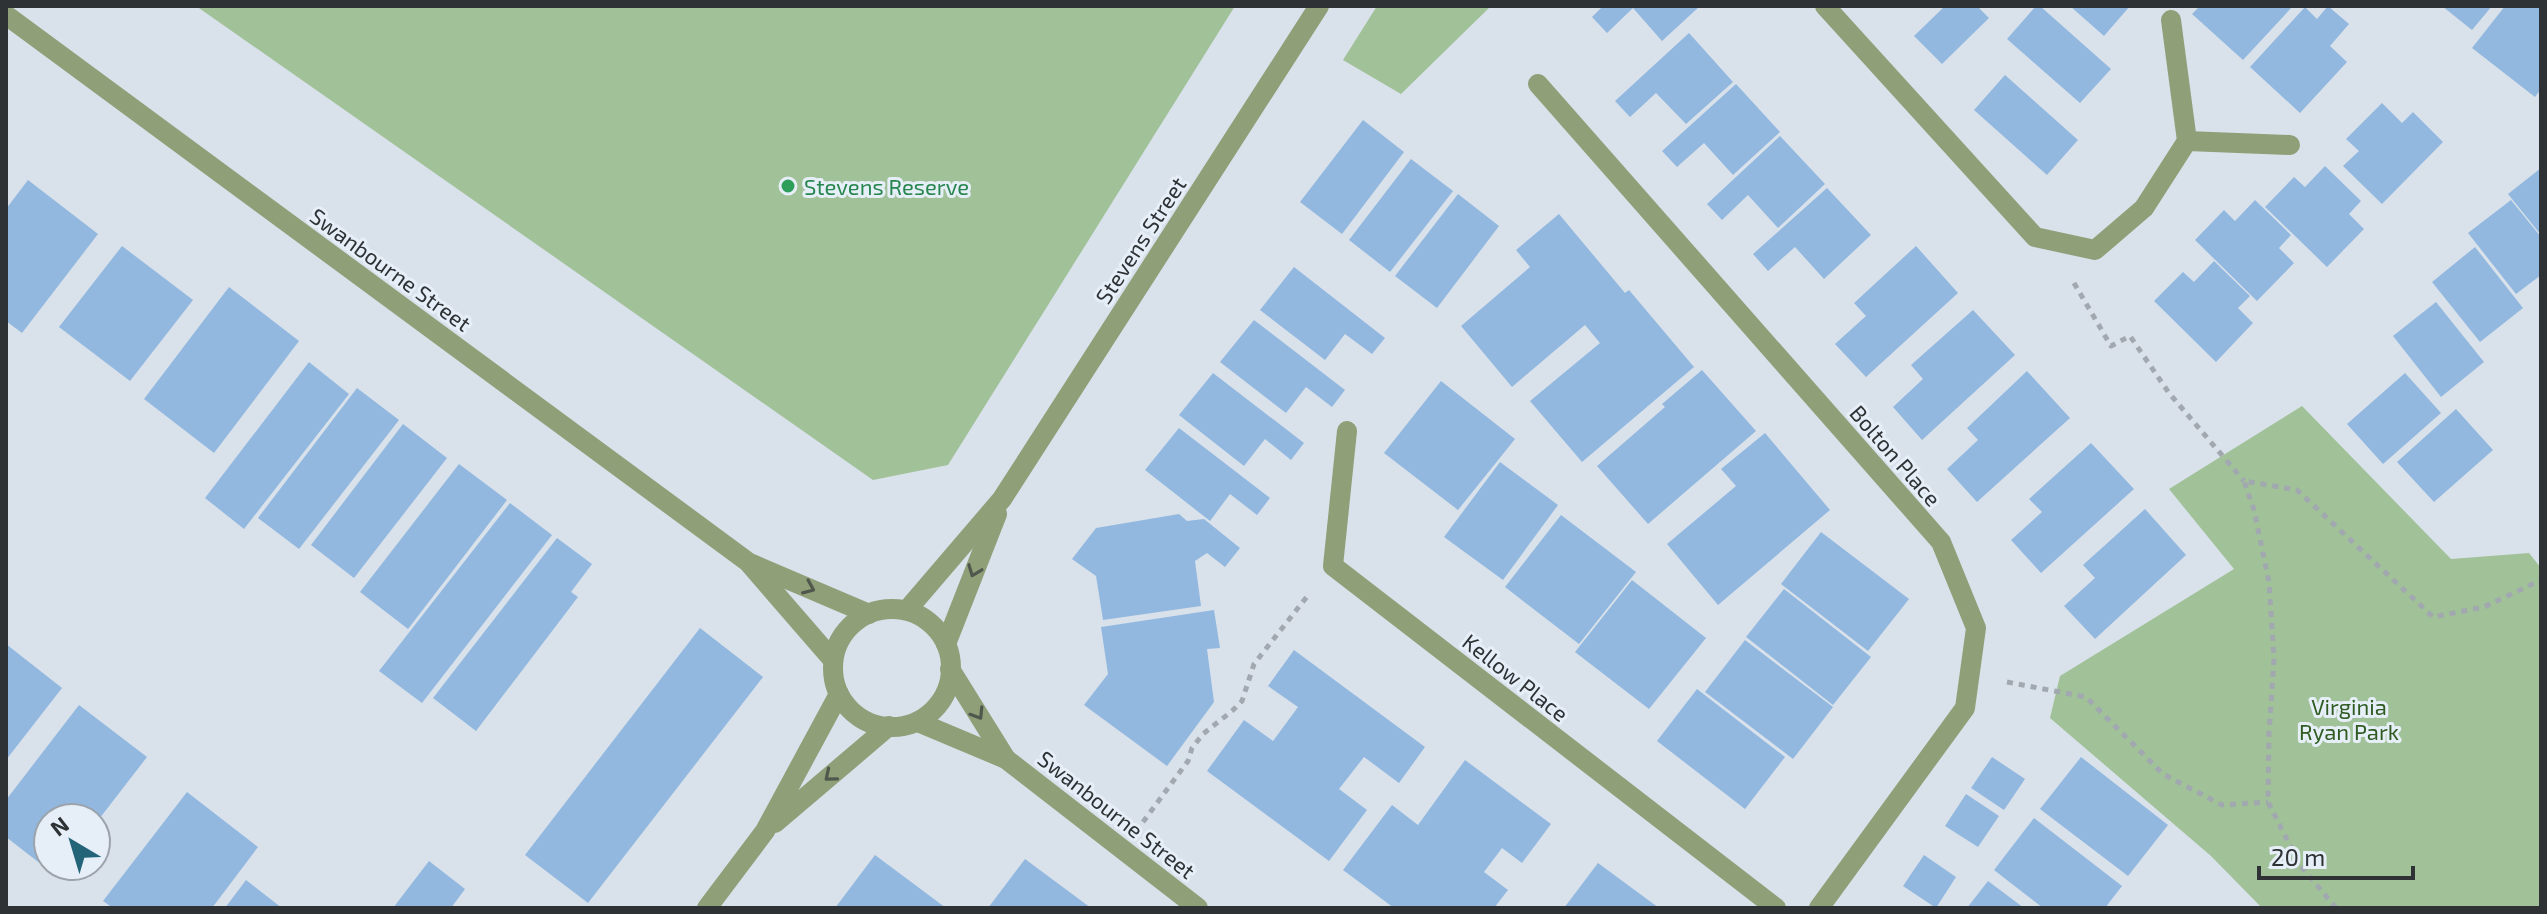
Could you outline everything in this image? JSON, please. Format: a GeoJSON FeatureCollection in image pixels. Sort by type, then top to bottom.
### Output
{"type":"FeatureCollection","features":[{"type":"Feature","properties":{"kind":"street","name":"Stevens Street"},"geometry":{"type":"LineString","coordinates":[[907,610],[1002,499],[1319,6]]}},
{"type":"Feature","properties":{"kind":"street"},"geometry":{"type":"LineString","coordinates":[[1825,6],[2035,237],[2095,250],[2144,208],[2187,141],[2171,20]]}},
{"type":"Feature","properties":{"kind":"street","name":"Swanbourne Street"},"geometry":{"type":"LineString","coordinates":[[6,15],[748,562],[832,659]]}},
{"type":"Feature","properties":{"kind":"street","name":"Bolton Place"},"geometry":{"type":"LineString","coordinates":[[1538,84],[1941,542],[1976,628],[1965,708],[1819,908]]}},
{"type":"Feature","properties":{"kind":"street"},"geometry":{"type":"LineString","coordinates":[[2187,141],[2290,145]]}},
{"type":"Feature","properties":{"kind":"street"},"geometry":{"type":"LineString","coordinates":[[1333,566],[1347,431]]}},
{"type":"Feature","properties":{"kind":"street","name":"Stevens Street"},"geometry":{"type":"LineString","coordinates":[[946,644],[1002,499]]}},
{"type":"Feature","properties":{"kind":"street","name":"Swanbourne Street"},"geometry":{"type":"LineString","coordinates":[[748,562],[869,614]]}},
{"type":"Feature","properties":{"kind":"street","name":"Kellow Place"},"geometry":{"type":"LineString","coordinates":[[1333,566],[1776,908]]}},
{"type":"Feature","properties":{"kind":"street"},"geometry":{"type":"LineString","coordinates":[[886,608],[907,610],[926,619],[946,644],[950,654],[949,684],[937,706],[918,722],[896,728],[860,719],[843,703],[833,681],[832,659],[843,633],[862,616],[869,614],[886,608]]}},
{"type":"Feature","properties":{"kind":"street","name":"Swanbourne Street"},"geometry":{"type":"LineString","coordinates":[[950,669],[1006,759]]}},
{"type":"Feature","properties":{"kind":"street"},"geometry":{"type":"LineString","coordinates":[[707,908],[765,831],[839,694]]}},
{"type":"Feature","properties":{"kind":"street","name":"Swanbourne Street"},"geometry":{"type":"LineString","coordinates":[[918,722],[1006,759],[1198,908]]}},
{"type":"Feature","properties":{"kind":"street"},"geometry":{"type":"LineString","coordinates":[[765,831],[889,726]]}},
{"type":"Feature","properties":{"kind":"path"},"geometry":{"type":"LineString","coordinates":[[2049,239],[2111,346],[2130,336],[2169,393],[2244,481],[2254,510],[2269,582],[2274,659],[2268,802],[2300,865],[2336,908]]}},
{"type":"Feature","properties":{"kind":"path"},"geometry":{"type":"LineString","coordinates":[[2244,481],[2297,490],[2433,617],[2484,607],[2541,580]]}},
{"type":"Feature","properties":{"kind":"path"},"geometry":{"type":"LineString","coordinates":[[1142,824],[1188,761],[1192,748],[1203,734],[1242,701],[1254,664],[1333,566]]}},
{"type":"Feature","properties":{"kind":"path"},"geometry":{"type":"LineString","coordinates":[[1970,675],[2086,697],[2163,774],[2222,805],[2268,802]]}},
{"type":"Feature","properties":{"kind":"green space","name":"Stevens Reserve"},"geometry":{"type":"Polygon","coordinates":[[[196,6],[1235,6],[948,465],[873,480],[196,6]]]}},
{"type":"Feature","properties":{"kind":"green space"},"geometry":{"type":"Polygon","coordinates":[[[1377,6],[1491,6],[1401,94],[1343,60],[1377,6]]]}},
{"type":"Feature","properties":{"kind":"green space","name":"Virginia Ryan Park"},"geometry":{"type":"Polygon","coordinates":[[[2302,406],[2451,559],[2529,553],[2541,568],[2541,908],[2262,908],[2211,856],[2050,718],[2060,676],[2234,569],[2169,489],[2302,406]]]}},
{"type":"Feature","properties":{"kind":"building"},"geometry":{"type":"Polygon","coordinates":[[[1603,6],[1700,6],[1662,41],[1633,8],[1607,33],[1592,17],[1603,6]]]}},
{"type":"Feature","properties":{"kind":"building"},"geometry":{"type":"Polygon","coordinates":[[[1945,6],[1977,6],[1989,18],[1942,64],[1914,36],[1945,6]]]}},
{"type":"Feature","properties":{"kind":"building"},"geometry":{"type":"Polygon","coordinates":[[[2036,6],[2040,6],[2111,69],[2080,103],[2007,39],[2036,6]]]}},
{"type":"Feature","properties":{"kind":"building"},"geometry":{"type":"Polygon","coordinates":[[[2070,6],[2130,6],[2104,36],[2070,6]]]}},
{"type":"Feature","properties":{"kind":"building"},"geometry":{"type":"Polygon","coordinates":[[[2200,6],[2293,6],[2243,60],[2192,14],[2200,6]]]}},
{"type":"Feature","properties":{"kind":"building"},"geometry":{"type":"Polygon","coordinates":[[[2328,6],[2349,24],[2330,46],[2347,62],[2300,113],[2250,67],[2305,7],[2317,19],[2328,6]]]}},
{"type":"Feature","properties":{"kind":"building"},"geometry":{"type":"Polygon","coordinates":[[[2442,6],[2492,6],[2472,30],[2442,6]]]}},
{"type":"Feature","properties":{"kind":"building"},"geometry":{"type":"Polygon","coordinates":[[[2505,6],[2541,6],[2541,89],[2535,97],[2472,48],[2505,6]]]}},
{"type":"Feature","properties":{"kind":"building"},"geometry":{"type":"Polygon","coordinates":[[[1689,33],[1733,82],[1686,124],[1656,93],[1630,117],[1615,101],[1689,33]]]}},
{"type":"Feature","properties":{"kind":"building"},"geometry":{"type":"Polygon","coordinates":[[[2005,75],[2078,140],[2047,175],[1974,110],[2005,75]]]}},
{"type":"Feature","properties":{"kind":"building"},"geometry":{"type":"Polygon","coordinates":[[[1736,84],[1780,132],[1733,175],[1704,143],[1677,167],[1662,151],[1736,84]]]}},
{"type":"Feature","properties":{"kind":"building"},"geometry":{"type":"Polygon","coordinates":[[[2382,103],[2402,123],[2413,112],[2443,142],[2382,204],[2343,166],[2359,151],[2346,139],[2382,103]]]}},
{"type":"Feature","properties":{"kind":"building"},"geometry":{"type":"Polygon","coordinates":[[[1363,120],[1404,152],[1342,234],[1300,202],[1363,120]]]}},
{"type":"Feature","properties":{"kind":"building"},"geometry":{"type":"Polygon","coordinates":[[[1780,136],[1825,184],[1778,228],[1748,195],[1722,220],[1707,204],[1780,136]]]}},
{"type":"Feature","properties":{"kind":"building"},"geometry":{"type":"Polygon","coordinates":[[[1411,159],[1453,191],[1390,272],[1349,240],[1411,159]]]}},
{"type":"Feature","properties":{"kind":"building"},"geometry":{"type":"Polygon","coordinates":[[[2325,166],[2361,201],[2349,214],[2364,229],[2327,267],[2265,207],[2294,177],[2305,187],[2325,166]]]}},
{"type":"Feature","properties":{"kind":"building"},"geometry":{"type":"Polygon","coordinates":[[[2541,168],[2541,235],[2508,194],[2541,168]]]}},
{"type":"Feature","properties":{"kind":"building"},"geometry":{"type":"Polygon","coordinates":[[[28,180],[98,234],[22,333],[6,321],[6,209],[28,180]]]}},
{"type":"Feature","properties":{"kind":"building"},"geometry":{"type":"Polygon","coordinates":[[[1827,188],[1871,235],[1824,279],[1795,247],[1768,271],[1753,254],[1827,188]]]}},
{"type":"Feature","properties":{"kind":"building"},"geometry":{"type":"Polygon","coordinates":[[[1458,194],[1499,226],[1437,308],[1395,276],[1458,194]]]}},
{"type":"Feature","properties":{"kind":"building"},"geometry":{"type":"Polygon","coordinates":[[[2255,200],[2291,235],[2279,248],[2294,263],[2257,301],[2195,240],[2224,210],[2235,221],[2255,200]]]}},
{"type":"Feature","properties":{"kind":"building"},"geometry":{"type":"Polygon","coordinates":[[[2511,200],[2541,237],[2541,275],[2516,294],[2468,233],[2511,200]]]}},
{"type":"Feature","properties":{"kind":"building"},"geometry":{"type":"Polygon","coordinates":[[[1559,214],[1625,293],[1629,290],[1694,367],[1582,462],[1530,401],[1600,343],[1585,325],[1512,387],[1461,326],[1530,267],[1516,250],[1559,214]]]}},
{"type":"Feature","properties":{"kind":"building"},"geometry":{"type":"Polygon","coordinates":[[[122,246],[193,300],[130,381],[59,327],[122,246]]]}},
{"type":"Feature","properties":{"kind":"building"},"geometry":{"type":"Polygon","coordinates":[[[1916,246],[1958,293],[1866,377],[1835,344],[1866,316],[1854,303],[1916,246]]]}},
{"type":"Feature","properties":{"kind":"building"},"geometry":{"type":"Polygon","coordinates":[[[2475,247],[2523,308],[2480,342],[2432,282],[2475,247]]]}},
{"type":"Feature","properties":{"kind":"building"},"geometry":{"type":"Polygon","coordinates":[[[2214,261],[2250,296],[2238,308],[2253,323],[2216,362],[2154,301],[2183,272],[2194,282],[2214,261]]]}},
{"type":"Feature","properties":{"kind":"building"},"geometry":{"type":"Polygon","coordinates":[[[1294,267],[1385,338],[1372,354],[1345,334],[1325,360],[1260,310],[1294,267]]]}},
{"type":"Feature","properties":{"kind":"building"},"geometry":{"type":"Polygon","coordinates":[[[229,287],[299,341],[214,453],[144,399],[229,287]]]}},
{"type":"Feature","properties":{"kind":"building"},"geometry":{"type":"Polygon","coordinates":[[[2436,302],[2484,362],[2441,397],[2393,336],[2436,302]]]}},
{"type":"Feature","properties":{"kind":"building"},"geometry":{"type":"Polygon","coordinates":[[[1973,310],[2015,355],[1922,440],[1893,407],[1923,379],[1911,365],[1973,310]]]}},
{"type":"Feature","properties":{"kind":"building"},"geometry":{"type":"Polygon","coordinates":[[[1254,320],[1345,390],[1332,407],[1306,387],[1286,413],[1220,362],[1254,320]]]}},
{"type":"Feature","properties":{"kind":"building"},"geometry":{"type":"Polygon","coordinates":[[[309,362],[349,394],[244,529],[205,498],[309,362]]]}},
{"type":"Feature","properties":{"kind":"building"},"geometry":{"type":"Polygon","coordinates":[[[1702,370],[1756,431],[1648,524],[1597,466],[1702,370]]]}},
{"type":"Feature","properties":{"kind":"building"},"geometry":{"type":"Polygon","coordinates":[[[2027,371],[2070,418],[1977,502],[1947,469],[1978,440],[1967,428],[2027,371]]]}},
{"type":"Feature","properties":{"kind":"building"},"geometry":{"type":"Polygon","coordinates":[[[1213,373],[1304,443],[1291,460],[1265,439],[1244,466],[1179,415],[1213,373]]]}},
{"type":"Feature","properties":{"kind":"building"},"geometry":{"type":"Polygon","coordinates":[[[2405,373],[2441,413],[2383,464],[2347,424],[2405,373]]]}},
{"type":"Feature","properties":{"kind":"building"},"geometry":{"type":"Polygon","coordinates":[[[1441,381],[1515,439],[1458,510],[1384,453],[1441,381]]]}},
{"type":"Feature","properties":{"kind":"building"},"geometry":{"type":"Polygon","coordinates":[[[357,388],[399,420],[299,549],[258,518],[357,388]]]}},
{"type":"Feature","properties":{"kind":"building"},"geometry":{"type":"Polygon","coordinates":[[[2456,409],[2493,450],[2434,502],[2397,462],[2456,409]]]}},
{"type":"Feature","properties":{"kind":"building"},"geometry":{"type":"Polygon","coordinates":[[[403,424],[447,458],[354,578],[311,545],[403,424]]]}},
{"type":"Feature","properties":{"kind":"building"},"geometry":{"type":"Polygon","coordinates":[[[1179,428],[1270,498],[1257,515],[1230,494],[1210,521],[1145,470],[1179,428]]]}},
{"type":"Feature","properties":{"kind":"building"},"geometry":{"type":"Polygon","coordinates":[[[1765,433],[1830,510],[1718,605],[1667,544],[1736,486],[1721,469],[1765,433]]]}},
{"type":"Feature","properties":{"kind":"building"},"geometry":{"type":"Polygon","coordinates":[[[2091,443],[2134,489],[2041,573],[2011,540],[2042,512],[2029,499],[2091,443]]]}},
{"type":"Feature","properties":{"kind":"building"},"geometry":{"type":"Polygon","coordinates":[[[1500,462],[1558,505],[1503,580],[1444,537],[1500,462]]]}},
{"type":"Feature","properties":{"kind":"building"},"geometry":{"type":"Polygon","coordinates":[[[459,464],[507,500],[408,629],[360,592],[459,464]]]}},
{"type":"Feature","properties":{"kind":"building"},"geometry":{"type":"Polygon","coordinates":[[[510,503],[552,535],[422,703],[379,671],[510,503]]]}},
{"type":"Feature","properties":{"kind":"building"},"geometry":{"type":"Polygon","coordinates":[[[2145,509],[2186,555],[2095,639],[2064,606],[2095,578],[2083,565],[2145,509]]]}},
{"type":"Feature","properties":{"kind":"building"},"geometry":{"type":"Polygon","coordinates":[[[1179,514],[1187,521],[1204,519],[1240,548],[1225,567],[1207,553],[1195,561],[1201,606],[1103,620],[1096,576],[1072,559],[1096,528],[1179,514]]]}},
{"type":"Feature","properties":{"kind":"building"},"geometry":{"type":"Polygon","coordinates":[[[1561,515],[1636,572],[1579,644],[1505,587],[1561,515]]]}},
{"type":"Feature","properties":{"kind":"building"},"geometry":{"type":"Polygon","coordinates":[[[1821,532],[1909,599],[1868,651],[1781,584],[1821,532]]]}},
{"type":"Feature","properties":{"kind":"building"},"geometry":{"type":"Polygon","coordinates":[[[557,538],[592,564],[571,592],[578,597],[476,731],[433,698],[557,538]]]}},
{"type":"Feature","properties":{"kind":"building"},"geometry":{"type":"Polygon","coordinates":[[[1632,580],[1706,638],[1649,709],[1575,652],[1632,580]]]}},
{"type":"Feature","properties":{"kind":"building"},"geometry":{"type":"Polygon","coordinates":[[[1784,589],[1871,657],[1833,705],[1746,637],[1784,589]]]}},
{"type":"Feature","properties":{"kind":"building"},"geometry":{"type":"Polygon","coordinates":[[[1214,610],[1220,648],[1207,649],[1214,702],[1167,766],[1084,705],[1108,674],[1101,627],[1214,610]]]}},
{"type":"Feature","properties":{"kind":"building"},"geometry":{"type":"Polygon","coordinates":[[[700,628],[763,677],[588,903],[525,855],[700,628]]]}},
{"type":"Feature","properties":{"kind":"building"},"geometry":{"type":"Polygon","coordinates":[[[1745,640],[1833,707],[1793,759],[1705,692],[1745,640]]]}},
{"type":"Feature","properties":{"kind":"building"},"geometry":{"type":"Polygon","coordinates":[[[6,644],[62,688],[6,760],[6,644]]]}},
{"type":"Feature","properties":{"kind":"building"},"geometry":{"type":"Polygon","coordinates":[[[1294,650],[1425,747],[1399,783],[1364,757],[1339,789],[1367,810],[1329,861],[1207,771],[1244,720],[1273,741],[1298,707],[1268,686],[1294,650]]]}},
{"type":"Feature","properties":{"kind":"building"},"geometry":{"type":"Polygon","coordinates":[[[1697,689],[1785,757],[1745,809],[1657,741],[1697,689]]]}},
{"type":"Feature","properties":{"kind":"building"},"geometry":{"type":"Polygon","coordinates":[[[79,705],[147,757],[112,802],[32,802],[32,857],[6,837],[6,800],[79,705]]]}},
{"type":"Feature","properties":{"kind":"building"},"geometry":{"type":"Polygon","coordinates":[[[1992,757],[2025,779],[2004,810],[1971,788],[1992,757]]]}},
{"type":"Feature","properties":{"kind":"building"},"geometry":{"type":"Polygon","coordinates":[[[2081,757],[2168,825],[2128,876],[2040,809],[2081,757]]]}},
{"type":"Feature","properties":{"kind":"building"},"geometry":{"type":"Polygon","coordinates":[[[1465,760],[1551,824],[1522,863],[1502,848],[1484,872],[1508,890],[1494,908],[1394,908],[1343,870],[1392,805],[1418,825],[1465,760]]]}},
{"type":"Feature","properties":{"kind":"building"},"geometry":{"type":"Polygon","coordinates":[[[187,792],[258,847],[212,908],[113,908],[103,901],[187,792]]]}},
{"type":"Feature","properties":{"kind":"building"},"geometry":{"type":"Polygon","coordinates":[[[1966,794],[1999,816],[1978,847],[1945,826],[1966,794]]]}},
{"type":"Feature","properties":{"kind":"building"},"geometry":{"type":"Polygon","coordinates":[[[2034,818],[2122,886],[2105,908],[2043,908],[1994,870],[2034,818]]]}},
{"type":"Feature","properties":{"kind":"building"},"geometry":{"type":"Polygon","coordinates":[[[875,855],[946,908],[835,908],[875,855]]]}},
{"type":"Feature","properties":{"kind":"building"},"geometry":{"type":"Polygon","coordinates":[[[1924,855],[1956,877],[1936,908],[1903,886],[1924,855]]]}},
{"type":"Feature","properties":{"kind":"building"},"geometry":{"type":"Polygon","coordinates":[[[1025,859],[1091,908],[988,908],[1025,859]]]}},
{"type":"Feature","properties":{"kind":"building"},"geometry":{"type":"Polygon","coordinates":[[[429,861],[465,889],[451,908],[393,908],[429,861]]]}},
{"type":"Feature","properties":{"kind":"building"},"geometry":{"type":"Polygon","coordinates":[[[1598,863],[1659,908],[1564,908],[1598,863]]]}},
{"type":"Feature","properties":{"kind":"building"},"geometry":{"type":"Polygon","coordinates":[[[246,880],[282,908],[225,908],[246,880]]]}},
{"type":"Feature","properties":{"kind":"building"},"geometry":{"type":"Polygon","coordinates":[[[1988,881],[2024,908],[1967,908],[1988,881]]]}},
{"type":"Feature","properties":{"kind":"place","name":"Stevens Reserve"},"geometry":{"type":"Point","coordinates":[788,186]}}]}
